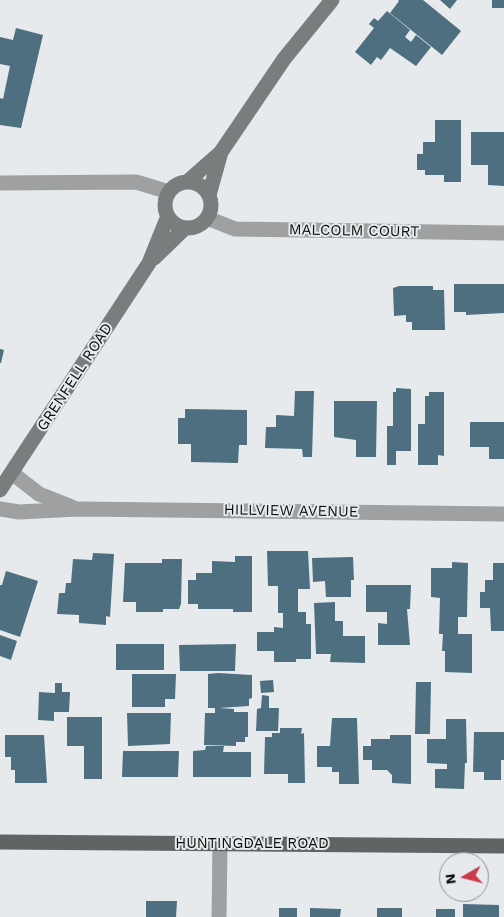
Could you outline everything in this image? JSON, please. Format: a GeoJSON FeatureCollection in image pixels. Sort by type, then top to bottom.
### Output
{"type":"FeatureCollection","features":[{"type":"Feature","properties":{"kind":"main road","name":"HUNTINGDALE ROAD"},"geometry":{"type":"LineString","coordinates":[[0,842],[504,846]]}},
{"type":"Feature","properties":{"kind":"street"},"geometry":{"type":"LineString","coordinates":[[186,182],[200,185],[209,195],[211,203],[207,218],[197,226],[185,228],[172,222],[168,216],[165,203],[169,192],[174,187],[186,182],[221,152],[284,59],[332,0]]}},
{"type":"Feature","properties":{"kind":"street"},"geometry":{"type":"LineString","coordinates":[[209,195],[221,152]]}},
{"type":"Feature","properties":{"kind":"street"},"geometry":{"type":"LineString","coordinates":[[0,183],[136,182],[169,192]]}},
{"type":"Feature","properties":{"kind":"street","name":"GRENFELL ROAD"},"geometry":{"type":"LineString","coordinates":[[0,488],[12,473],[149,263],[168,216]]}},
{"type":"Feature","properties":{"kind":"street","name":"MALCOLM COURT"},"geometry":{"type":"LineString","coordinates":[[207,218],[235,229],[504,234]]}},
{"type":"Feature","properties":{"kind":"street","name":"GRENFELL ROAD"},"geometry":{"type":"LineString","coordinates":[[149,263],[185,228]]}},
{"type":"Feature","properties":{"kind":"street","name":"HILLVIEW AVENUE"},"geometry":{"type":"LineString","coordinates":[[12,473],[38,494],[78,509]]}},
{"type":"Feature","properties":{"kind":"street","name":"HILLVIEW AVENUE"},"geometry":{"type":"LineString","coordinates":[[0,509],[19,512],[78,509],[504,514]]}},
{"type":"Feature","properties":{"kind":"street"},"geometry":{"type":"LineString","coordinates":[[219,917],[220,844]]}},
{"type":"Feature","properties":{"kind":"building"},"geometry":{"type":"Polygon","coordinates":[[[398,0],[423,0],[461,31],[442,55],[390,13],[398,0]]]}},
{"type":"Feature","properties":{"kind":"building"},"geometry":{"type":"Polygon","coordinates":[[[440,0],[457,0],[450,9],[440,0]]]}},
{"type":"Feature","properties":{"kind":"building"},"geometry":{"type":"Polygon","coordinates":[[[492,0],[504,0],[504,8],[492,8],[492,0]]]}},
{"type":"Feature","properties":{"kind":"building"},"geometry":{"type":"Polygon","coordinates":[[[387,11],[410,30],[405,37],[411,42],[416,35],[431,47],[416,66],[390,48],[381,60],[377,57],[371,65],[355,52],[374,28],[369,24],[374,18],[378,21],[387,11]]]}},
{"type":"Feature","properties":{"kind":"building"},"geometry":{"type":"Polygon","coordinates":[[[16,28],[43,35],[21,128],[0,125],[0,98],[3,99],[10,66],[0,64],[0,37],[13,40],[16,28]]]}},
{"type":"Feature","properties":{"kind":"building"},"geometry":{"type":"Polygon","coordinates":[[[435,120],[461,120],[461,182],[444,182],[444,175],[425,175],[425,170],[417,170],[417,154],[423,154],[423,142],[435,142],[435,120]]]}},
{"type":"Feature","properties":{"kind":"building"},"geometry":{"type":"Polygon","coordinates":[[[471,132],[504,132],[504,186],[488,185],[488,165],[471,165],[471,132]]]}},
{"type":"Feature","properties":{"kind":"building"},"geometry":{"type":"Polygon","coordinates":[[[454,284],[504,284],[504,313],[466,315],[466,312],[454,312],[454,284]]]}},
{"type":"Feature","properties":{"kind":"building"},"geometry":{"type":"Polygon","coordinates":[[[399,286],[433,286],[433,290],[444,290],[445,330],[412,330],[412,322],[406,322],[406,315],[394,316],[393,288],[399,286]]]}},
{"type":"Feature","properties":{"kind":"building"},"geometry":{"type":"Polygon","coordinates":[[[0,349],[4,350],[1,363],[0,363],[0,349]]]}},
{"type":"Feature","properties":{"kind":"building"},"geometry":{"type":"Polygon","coordinates":[[[396,388],[411,389],[411,451],[396,451],[396,465],[387,465],[387,426],[393,426],[393,392],[396,392],[396,388]]]}},
{"type":"Feature","properties":{"kind":"building"},"geometry":{"type":"Polygon","coordinates":[[[295,391],[314,391],[312,457],[303,457],[302,449],[265,448],[266,427],[276,427],[276,415],[294,416],[295,391]]]}},
{"type":"Feature","properties":{"kind":"building"},"geometry":{"type":"Polygon","coordinates":[[[429,392],[444,392],[444,456],[438,455],[438,465],[418,465],[418,424],[425,424],[425,396],[429,396],[429,392]]]}},
{"type":"Feature","properties":{"kind":"building"},"geometry":{"type":"Polygon","coordinates":[[[334,401],[377,401],[376,457],[356,457],[356,440],[334,437],[334,401]]]}},
{"type":"Feature","properties":{"kind":"building"},"geometry":{"type":"Polygon","coordinates":[[[185,409],[247,410],[247,445],[239,445],[238,463],[191,462],[191,444],[178,444],[178,418],[185,418],[185,409]]]}},
{"type":"Feature","properties":{"kind":"building"},"geometry":{"type":"Polygon","coordinates":[[[470,422],[504,422],[504,459],[489,459],[489,447],[470,447],[470,422]]]}},
{"type":"Feature","properties":{"kind":"building"},"geometry":{"type":"Polygon","coordinates":[[[267,551],[308,551],[310,589],[298,589],[298,612],[306,612],[306,624],[311,624],[311,659],[296,659],[296,662],[274,662],[274,651],[257,651],[257,632],[274,632],[274,627],[283,628],[283,613],[278,613],[278,586],[268,586],[267,551]]]}},
{"type":"Feature","properties":{"kind":"building"},"geometry":{"type":"Polygon","coordinates":[[[93,553],[114,554],[110,617],[106,616],[106,625],[79,623],[79,615],[57,614],[59,593],[65,593],[66,583],[71,583],[73,559],[92,560],[93,553]]]}},
{"type":"Feature","properties":{"kind":"building"},"geometry":{"type":"Polygon","coordinates":[[[235,556],[252,556],[252,612],[233,612],[233,609],[198,609],[198,604],[188,604],[188,580],[196,580],[196,573],[212,573],[212,561],[235,562],[235,556]]]}},
{"type":"Feature","properties":{"kind":"building"},"geometry":{"type":"Polygon","coordinates":[[[353,557],[354,580],[351,580],[351,597],[326,597],[325,581],[313,582],[312,558],[353,557]]]}},
{"type":"Feature","properties":{"kind":"building"},"geometry":{"type":"Polygon","coordinates":[[[162,559],[182,559],[181,604],[179,609],[163,609],[163,612],[136,612],[136,602],[123,602],[125,563],[162,563],[162,559]]]}},
{"type":"Feature","properties":{"kind":"building"},"geometry":{"type":"Polygon","coordinates":[[[452,562],[468,563],[467,617],[458,617],[458,634],[472,634],[472,673],[445,672],[445,651],[442,651],[443,634],[439,634],[440,598],[431,597],[431,568],[452,568],[452,562]]]}},
{"type":"Feature","properties":{"kind":"building"},"geometry":{"type":"Polygon","coordinates":[[[493,563],[504,563],[504,631],[491,631],[490,608],[480,608],[480,592],[485,592],[485,580],[493,580],[493,563]]]}},
{"type":"Feature","properties":{"kind":"building"},"geometry":{"type":"Polygon","coordinates":[[[6,571],[38,581],[20,637],[0,630],[0,585],[2,585],[6,571]]]}},
{"type":"Feature","properties":{"kind":"building"},"geometry":{"type":"Polygon","coordinates":[[[366,585],[411,585],[410,609],[407,609],[410,645],[378,645],[378,623],[387,624],[387,612],[366,612],[366,585]]]}},
{"type":"Feature","properties":{"kind":"building"},"geometry":{"type":"Polygon","coordinates":[[[335,602],[335,621],[343,621],[343,636],[365,636],[365,663],[330,662],[331,654],[316,654],[314,603],[335,602]]]}},
{"type":"Feature","properties":{"kind":"building"},"geometry":{"type":"Polygon","coordinates":[[[0,635],[17,641],[11,660],[0,656],[0,635]]]}},
{"type":"Feature","properties":{"kind":"building"},"geometry":{"type":"Polygon","coordinates":[[[116,644],[164,644],[164,670],[116,670],[116,644]]]}},
{"type":"Feature","properties":{"kind":"building"},"geometry":{"type":"Polygon","coordinates":[[[236,644],[235,671],[180,671],[179,645],[236,644]]]}},
{"type":"Feature","properties":{"kind":"building"},"geometry":{"type":"Polygon","coordinates":[[[132,674],[176,674],[175,699],[165,699],[165,707],[132,707],[132,674]]]}},
{"type":"Feature","properties":{"kind":"building"},"geometry":{"type":"Polygon","coordinates":[[[208,674],[252,675],[252,698],[249,699],[249,706],[219,708],[234,709],[234,712],[248,712],[248,737],[245,737],[245,742],[236,742],[236,746],[204,745],[205,713],[215,713],[215,708],[208,708],[208,674]]]}},
{"type":"Feature","properties":{"kind":"building"},"geometry":{"type":"Polygon","coordinates":[[[273,680],[274,692],[261,693],[260,681],[273,680]]]}},
{"type":"Feature","properties":{"kind":"building"},"geometry":{"type":"Polygon","coordinates":[[[416,682],[431,682],[430,734],[415,734],[416,682]]]}},
{"type":"Feature","properties":{"kind":"building"},"geometry":{"type":"Polygon","coordinates":[[[55,683],[62,683],[62,692],[70,692],[69,712],[54,712],[54,721],[38,720],[39,692],[55,693],[55,683]]]}},
{"type":"Feature","properties":{"kind":"building"},"geometry":{"type":"Polygon","coordinates":[[[262,695],[269,696],[269,708],[279,708],[278,731],[256,731],[257,709],[261,708],[262,695]]]}},
{"type":"Feature","properties":{"kind":"building"},"geometry":{"type":"Polygon","coordinates":[[[127,713],[171,713],[170,744],[128,746],[127,713]]]}},
{"type":"Feature","properties":{"kind":"building"},"geometry":{"type":"Polygon","coordinates":[[[67,717],[102,717],[102,779],[84,779],[84,746],[67,746],[67,717]]]}},
{"type":"Feature","properties":{"kind":"building"},"geometry":{"type":"Polygon","coordinates":[[[332,718],[357,718],[359,784],[339,784],[339,772],[332,772],[332,767],[317,767],[317,746],[330,746],[332,718]]]}},
{"type":"Feature","properties":{"kind":"building"},"geometry":{"type":"Polygon","coordinates":[[[446,719],[466,719],[467,763],[465,763],[464,789],[435,788],[435,769],[447,769],[447,764],[427,763],[427,739],[446,739],[446,719]]]}},
{"type":"Feature","properties":{"kind":"building"},"geometry":{"type":"Polygon","coordinates":[[[280,728],[302,728],[301,734],[304,733],[305,783],[288,783],[288,774],[264,774],[265,737],[272,737],[272,733],[280,733],[280,728]]]}},
{"type":"Feature","properties":{"kind":"building"},"geometry":{"type":"Polygon","coordinates":[[[474,732],[504,732],[504,760],[501,760],[501,780],[484,780],[484,772],[473,772],[474,732]]]}},
{"type":"Feature","properties":{"kind":"building"},"geometry":{"type":"Polygon","coordinates":[[[5,735],[44,735],[47,783],[15,783],[15,770],[11,770],[11,757],[5,757],[5,735]]]}},
{"type":"Feature","properties":{"kind":"building"},"geometry":{"type":"Polygon","coordinates":[[[390,735],[411,735],[411,784],[392,783],[392,775],[387,770],[372,770],[372,760],[363,760],[363,746],[371,746],[371,739],[390,739],[390,735]]]}},
{"type":"Feature","properties":{"kind":"building"},"geometry":{"type":"Polygon","coordinates":[[[206,746],[224,746],[223,752],[251,752],[251,777],[193,777],[193,751],[205,750],[206,746]]]}},
{"type":"Feature","properties":{"kind":"building"},"geometry":{"type":"Polygon","coordinates":[[[123,751],[179,751],[178,777],[122,777],[123,751]]]}},
{"type":"Feature","properties":{"kind":"building"},"geometry":{"type":"Polygon","coordinates":[[[146,901],[177,901],[176,917],[146,917],[146,901]]]}},
{"type":"Feature","properties":{"kind":"building"},"geometry":{"type":"Polygon","coordinates":[[[463,904],[499,905],[499,917],[463,917],[463,904]]]}},
{"type":"Feature","properties":{"kind":"building"},"geometry":{"type":"Polygon","coordinates":[[[279,908],[297,908],[297,917],[279,917],[279,908]]]}},
{"type":"Feature","properties":{"kind":"building"},"geometry":{"type":"Polygon","coordinates":[[[310,908],[341,909],[340,917],[310,917],[310,908]]]}},
{"type":"Feature","properties":{"kind":"building"},"geometry":{"type":"Polygon","coordinates":[[[377,908],[402,908],[402,917],[377,917],[377,908]]]}},
{"type":"Feature","properties":{"kind":"building"},"geometry":{"type":"Polygon","coordinates":[[[436,909],[455,909],[455,917],[436,917],[436,909]]]}}]}
